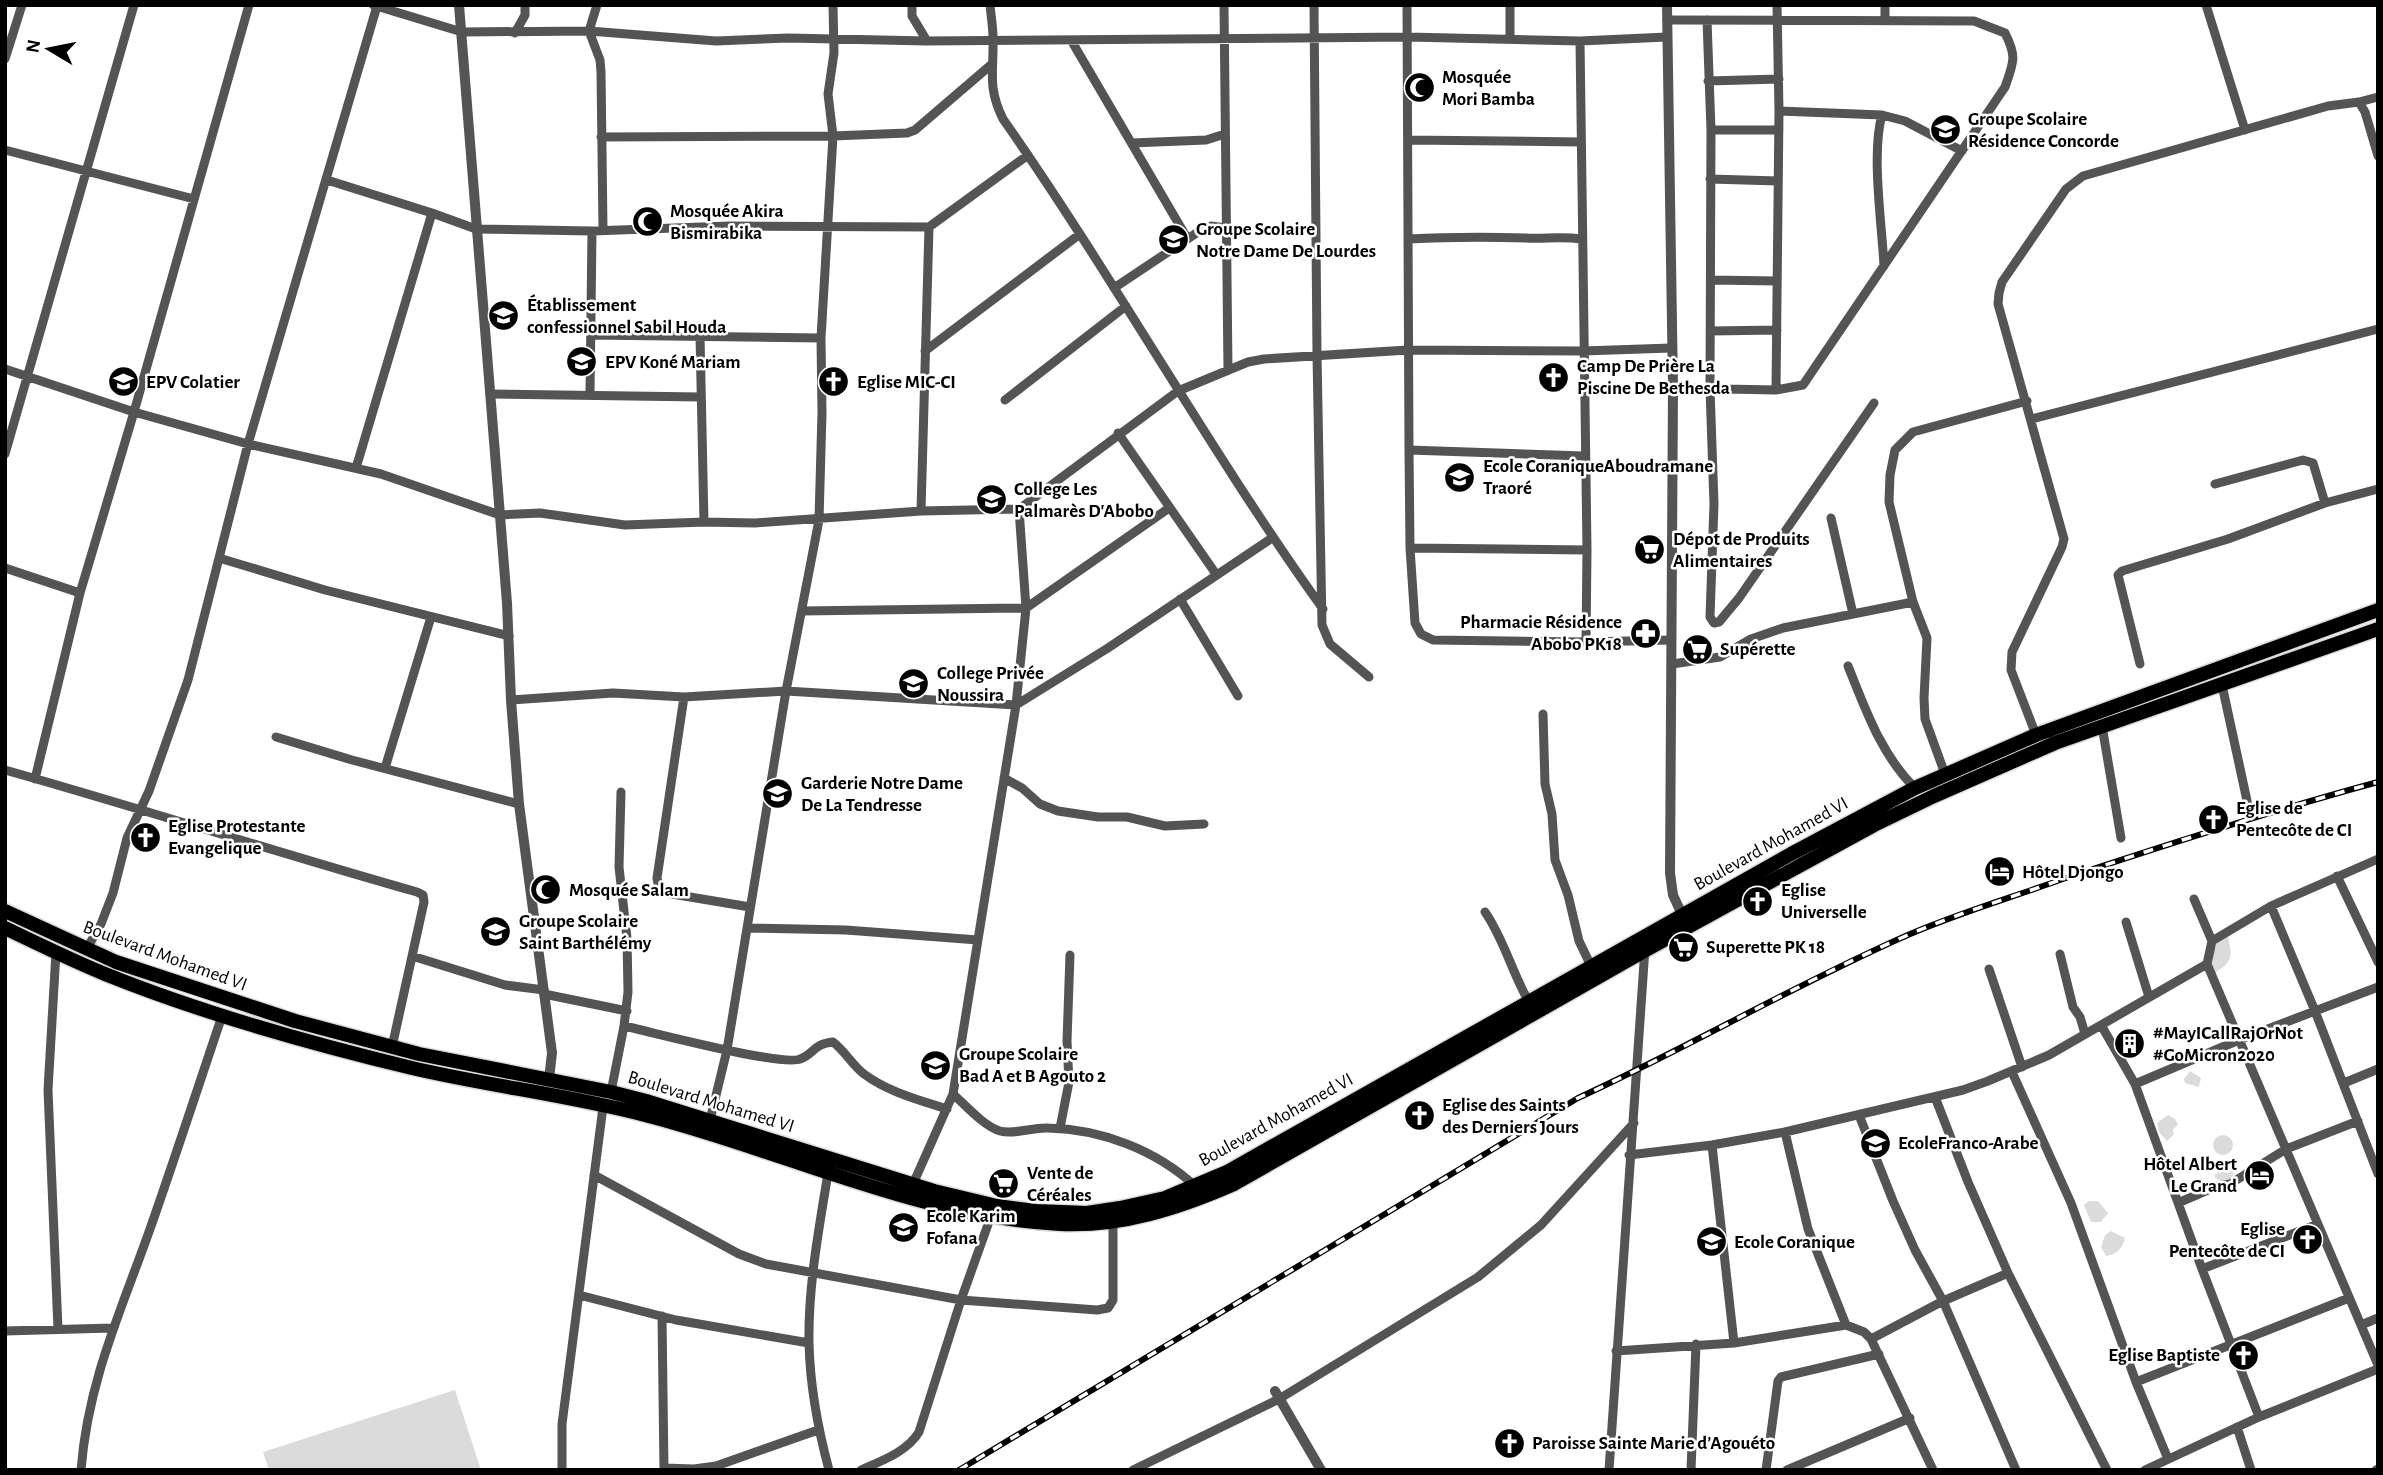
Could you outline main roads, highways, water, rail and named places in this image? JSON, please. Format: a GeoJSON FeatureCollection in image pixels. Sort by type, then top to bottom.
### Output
{"type":"FeatureCollection","features":[{"type":"Feature","properties":{"kind":"main road","name":"Boulevard Mohamed VI"},"geometry":{"type":"LineString","coordinates":[[1685,921],[1801,848],[1915,788],[2036,735],[2378,610]]}},
{"type":"Feature","properties":{"kind":"main road","name":"Boulevard Mohamed VI"},"geometry":{"type":"LineString","coordinates":[[5,928],[105,974],[222,1016],[409,1067],[657,1119],[932,1204],[991,1216],[1063,1225],[1113,1222],[1192,1202],[1234,1184],[1685,921],[1923,801],[2036,750],[2378,629]]}},
{"type":"Feature","properties":{"kind":"main road","name":"Boulevard Mohamed VI"},"geometry":{"type":"LineString","coordinates":[[5,911],[86,950],[156,976],[295,1021],[392,1047],[611,1092],[913,1184],[997,1206],[1064,1213],[1120,1208],[1165,1198],[1227,1172],[1591,966],[1644,944]]}},
{"type":"Feature","properties":{"kind":"main road"},"geometry":{"type":"LineString","coordinates":[[151,991],[156,976]]}},
{"type":"Feature","properties":{"kind":"main road"},"geometry":{"type":"LineString","coordinates":[[545,1094],[549,1079]]}},
{"type":"Feature","properties":{"kind":"railway"},"geometry":{"type":"LineString","coordinates":[[959,1470],[1578,1098],[1860,957],[1940,922],[2060,880],[2218,829],[2378,782]]}},
{"type":"Feature","properties":{"kind":"place","name":"Mosquée Mori Bamba"},"geometry":{"type":"Point","coordinates":[1419,88]}},
{"type":"Feature","properties":{"kind":"place","name":"Groupe Scolaire Résidence Concorde"},"geometry":{"type":"Point","coordinates":[1945,130]}},
{"type":"Feature","properties":{"kind":"place","name":"Mosquée Akira Bismirabika"},"geometry":{"type":"Point","coordinates":[647,222]}},
{"type":"Feature","properties":{"kind":"place","name":"Groupe Scolaire Notre Dame De Lourdes"},"geometry":{"type":"Point","coordinates":[1173,240]}},
{"type":"Feature","properties":{"kind":"place","name":"Établissement confessionnel Sabil Houda"},"geometry":{"type":"Point","coordinates":[504,316]}},
{"type":"Feature","properties":{"kind":"place","name":"EPV Koné Mariam"},"geometry":{"type":"Point","coordinates":[582,362]}},
{"type":"Feature","properties":{"kind":"place","name":"Camp De Prière La Piscine De Bethesda"},"geometry":{"type":"Point","coordinates":[1554,377]}},
{"type":"Feature","properties":{"kind":"place","name":"EPV Colatier"},"geometry":{"type":"Point","coordinates":[123,382]}},
{"type":"Feature","properties":{"kind":"place","name":"Eglise MIC-CI"},"geometry":{"type":"Point","coordinates":[834,382]}},
{"type":"Feature","properties":{"kind":"place","name":"Ecole CoraniqueAboudramane Traoré"},"geometry":{"type":"Point","coordinates":[1460,477]}},
{"type":"Feature","properties":{"kind":"place","name":"College Les Palmarès D'Abobo"},"geometry":{"type":"Point","coordinates":[991,500]}},
{"type":"Feature","properties":{"kind":"place","name":"Dépot de Produits Alimentaires"},"geometry":{"type":"Point","coordinates":[1650,550]}},
{"type":"Feature","properties":{"kind":"place","name":"Pharmacie Résidence Abobo PK18"},"geometry":{"type":"Point","coordinates":[1645,633]}},
{"type":"Feature","properties":{"kind":"place","name":"Supérette"},"geometry":{"type":"Point","coordinates":[1697,649]}},
{"type":"Feature","properties":{"kind":"place","name":"College Privée Noussira"},"geometry":{"type":"Point","coordinates":[914,684]}},
{"type":"Feature","properties":{"kind":"place","name":"Garderie Notre Dame De La Tendresse"},"geometry":{"type":"Point","coordinates":[778,794]}},
{"type":"Feature","properties":{"kind":"place","name":"Eglise de Pentecôte de CI"},"geometry":{"type":"Point","coordinates":[2213,819]}},
{"type":"Feature","properties":{"kind":"place","name":"Eglise Protestante Evangelique"},"geometry":{"type":"Point","coordinates":[145,837]}},
{"type":"Feature","properties":{"kind":"place","name":"Hôtel Djongo"},"geometry":{"type":"Point","coordinates":[1999,872]}},
{"type":"Feature","properties":{"kind":"place","name":"Mosquée Salam"},"geometry":{"type":"Point","coordinates":[546,890]}},
{"type":"Feature","properties":{"kind":"place","name":"Eglise Universelle"},"geometry":{"type":"Point","coordinates":[1758,901]}},
{"type":"Feature","properties":{"kind":"place","name":"Groupe Scolaire Saint Barthélémy"},"geometry":{"type":"Point","coordinates":[496,932]}},
{"type":"Feature","properties":{"kind":"place","name":"Superette PK 18"},"geometry":{"type":"Point","coordinates":[1683,947]}},
{"type":"Feature","properties":{"kind":"place","name":"#MayICallRajOrNot #GoMicron2020"},"geometry":{"type":"Point","coordinates":[2130,1044]}},
{"type":"Feature","properties":{"kind":"place","name":"Groupe Scolaire Bad A et B Agouto 2"},"geometry":{"type":"Point","coordinates":[936,1065]}},
{"type":"Feature","properties":{"kind":"place","name":"Eglise des Saints des Derniers Jours"},"geometry":{"type":"Point","coordinates":[1419,1116]}},
{"type":"Feature","properties":{"kind":"place","name":"EcoleFranco-Arabe"},"geometry":{"type":"Point","coordinates":[1875,1143]}},
{"type":"Feature","properties":{"kind":"place","name":"Hôtel Albert Le Grand"},"geometry":{"type":"Point","coordinates":[2260,1175]}},
{"type":"Feature","properties":{"kind":"place","name":"Vente de Céréales"},"geometry":{"type":"Point","coordinates":[1004,1184]}},
{"type":"Feature","properties":{"kind":"place","name":"Ecole Karim Fofana"},"geometry":{"type":"Point","coordinates":[903,1227]}},
{"type":"Feature","properties":{"kind":"place","name":"Eglise Pentecôte de CI"},"geometry":{"type":"Point","coordinates":[2308,1240]}},
{"type":"Feature","properties":{"kind":"place","name":"Ecole Coranique"},"geometry":{"type":"Point","coordinates":[1711,1242]}},
{"type":"Feature","properties":{"kind":"place","name":"Eglise Baptiste"},"geometry":{"type":"Point","coordinates":[2243,1355]}},
{"type":"Feature","properties":{"kind":"place","name":"Paroisse Sainte Marie d’Agouéto"},"geometry":{"type":"Point","coordinates":[1509,1443]}}]}
